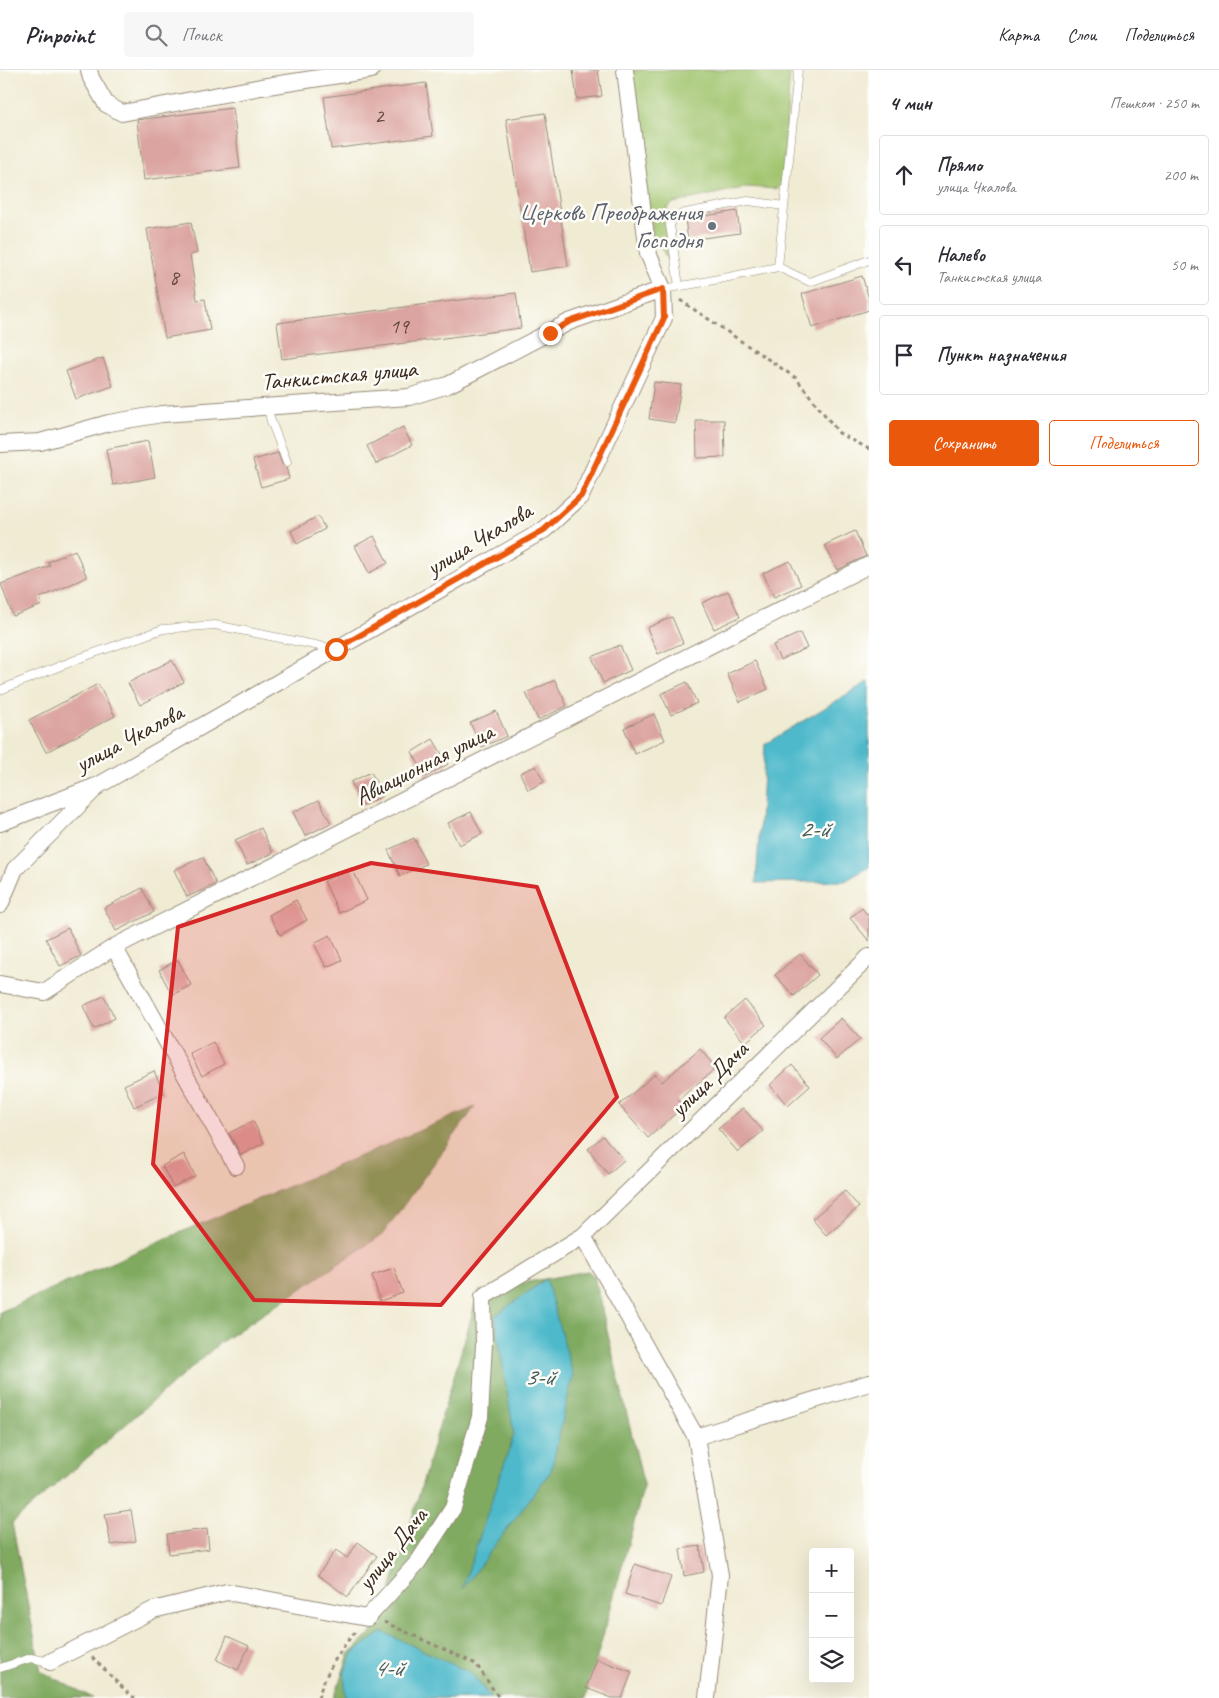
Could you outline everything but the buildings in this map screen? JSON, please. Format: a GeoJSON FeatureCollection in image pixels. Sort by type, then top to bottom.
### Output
{"type":"FeatureCollection","features":[{"type":"Feature","properties":{"kind":"street"},"geometry":{"type":"LineString","coordinates":[[88,70],[90,78],[106,104],[122,113],[261,87],[370,70]]}},
{"type":"Feature","properties":{"kind":"street","name":"улица Чкалова"},"geometry":{"type":"LineString","coordinates":[[0,823],[99,785],[544,530],[581,496],[664,318],[671,287],[648,253],[625,70]]}},
{"type":"Feature","properties":{"kind":"street","name":"Танкистская улица"},"geometry":{"type":"LineString","coordinates":[[0,444],[40,442],[109,423],[162,414],[409,397],[448,385],[569,322],[671,287]]}},
{"type":"Feature","properties":{"kind":"street","name":"Авиационная улица"},"geometry":{"type":"LineString","coordinates":[[0,984],[44,992],[114,948],[869,565]]}},
{"type":"Feature","properties":{"kind":"street"},"geometry":{"type":"LineString","coordinates":[[0,905],[15,869],[99,785]]}},
{"type":"Feature","properties":{"kind":"street"},"geometry":{"type":"LineString","coordinates":[[114,948],[236,1166]]}},
{"type":"Feature","properties":{"kind":"street","name":"улица Дача"},"geometry":{"type":"LineString","coordinates":[[50,1662],[153,1610],[227,1592],[367,1618],[418,1562],[453,1508],[480,1417],[484,1344],[483,1297],[583,1236],[869,957]]}},
{"type":"Feature","properties":{"kind":"street"},"geometry":{"type":"LineString","coordinates":[[583,1236],[696,1437],[720,1575],[707,1698]]}},
{"type":"Feature","properties":{"kind":"street"},"geometry":{"type":"LineString","coordinates":[[696,1437],[869,1383]]}},
{"type":"Feature","properties":{"kind":"lane"},"geometry":{"type":"LineString","coordinates":[[778,268],[798,70]]}},
{"type":"Feature","properties":{"kind":"lane"},"geometry":{"type":"LineString","coordinates":[[784,206],[748,201],[685,213],[674,217],[670,225],[671,287],[778,268],[810,282],[869,260]]}},
{"type":"Feature","properties":{"kind":"lane"},"geometry":{"type":"LineString","coordinates":[[267,406],[270,421],[287,462]]}},
{"type":"Feature","properties":{"kind":"lane"},"geometry":{"type":"LineString","coordinates":[[0,690],[83,657],[163,629],[215,625],[336,649]]}},
{"type":"Feature","properties":{"kind":"lane"},"geometry":{"type":"LineString","coordinates":[[0,1668],[31,1658],[50,1662]]}},
{"type":"Feature","properties":{"kind":"path"},"geometry":{"type":"LineString","coordinates":[[671,287],[796,378],[839,433],[869,450]]}},
{"type":"Feature","properties":{"kind":"path"},"geometry":{"type":"LineString","coordinates":[[318,1698],[321,1688],[342,1647],[367,1618],[384,1622],[476,1664],[499,1698]]}},
{"type":"Feature","properties":{"kind":"path"},"geometry":{"type":"LineString","coordinates":[[81,1646],[135,1698]]}},
{"type":"Feature","properties":{"kind":"highlighted area"},"geometry":{"type":"Polygon","coordinates":[[[371,863],[537,887],[617,1097],[441,1305],[254,1300],[153,1164],[178,927],[371,863]]]}},
{"type":"Feature","properties":{"kind":"green space"},"geometry":{"type":"Polygon","coordinates":[[[629,70],[790,70],[782,185],[778,189],[747,187],[673,203],[664,212],[664,223],[673,268],[653,235],[629,70]]]}},
{"type":"Feature","properties":{"kind":"green space"},"geometry":{"type":"Polygon","coordinates":[[[475,1107],[382,1235],[221,1342],[12,1523],[41,1671],[93,1698],[0,1698],[0,1312],[165,1239],[475,1107]]]}},
{"type":"Feature","properties":{"kind":"green space"},"geometry":{"type":"Polygon","coordinates":[[[588,1271],[594,1276],[644,1486],[586,1698],[334,1698],[349,1654],[381,1623],[479,1291],[588,1271]]]}},
{"type":"Feature","properties":{"kind":"water","name":"2-й"},"geometry":{"type":"Polygon","coordinates":[[[869,681],[869,867],[845,881],[756,883],[765,744],[869,681]]]}},
{"type":"Feature","properties":{"kind":"water","name":"3-й"},"geometry":{"type":"Polygon","coordinates":[[[546,1279],[573,1375],[551,1471],[462,1589],[514,1435],[495,1316],[546,1279]]]}},
{"type":"Feature","properties":{"kind":"water","name":"4-й"},"geometry":{"type":"Polygon","coordinates":[[[383,1632],[471,1673],[491,1698],[346,1698],[344,1673],[354,1652],[383,1632]]]}},
{"type":"Feature","properties":{"kind":"place","name":"Церковь Преображения Господня"},"geometry":{"type":"Point","coordinates":[712,226]}},
{"type":"Feature","properties":{"kind":"route"},"geometry":{"type":"LineString","coordinates":[[336,649],[544,530],[581,496],[664,318],[663,289],[569,322],[550,333]]}}]}
